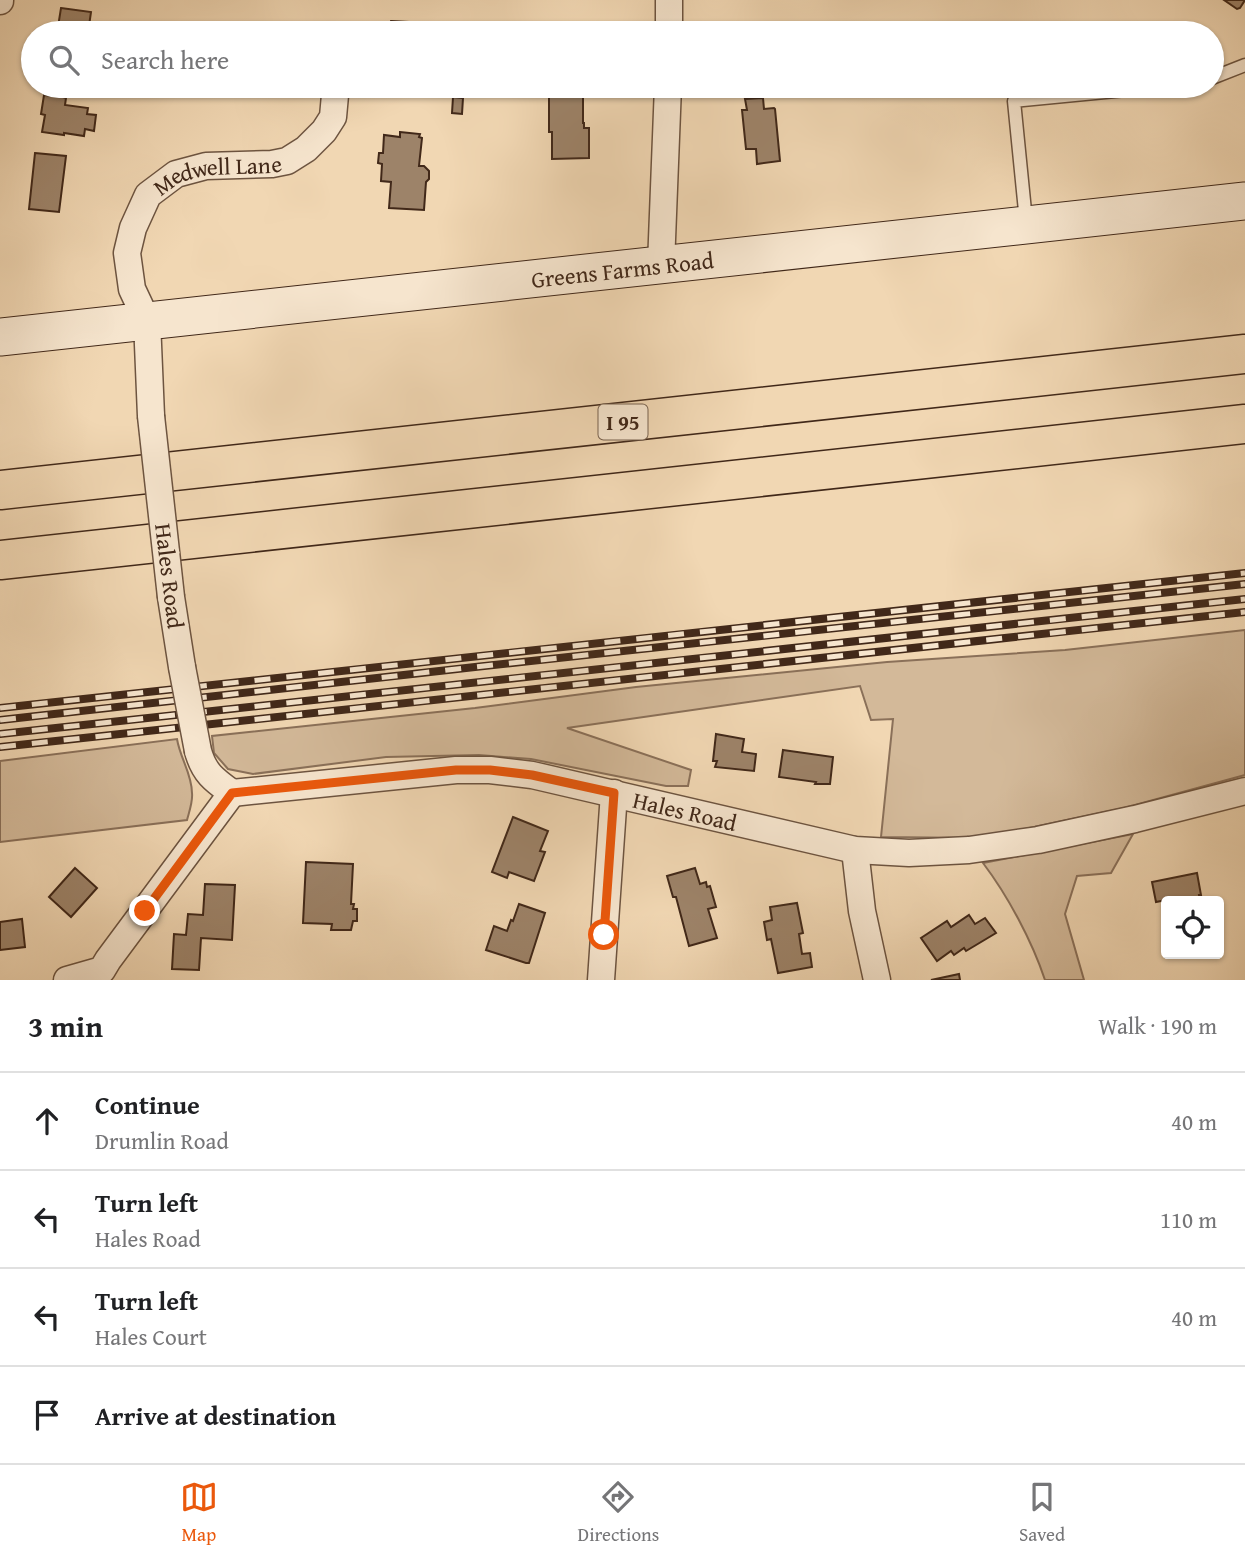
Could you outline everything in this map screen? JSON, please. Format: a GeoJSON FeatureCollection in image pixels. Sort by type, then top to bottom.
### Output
{"type":"FeatureCollection","features":[{"type":"Feature","properties":{"kind":"highway","name":"I 95"},"geometry":{"type":"LineString","coordinates":[[0,490],[1245,354]]}},
{"type":"Feature","properties":{"kind":"highway"},"geometry":{"type":"LineString","coordinates":[[0,560],[1245,424]]}},
{"type":"Feature","properties":{"kind":"main road","name":"Greens Farms Road"},"geometry":{"type":"LineString","coordinates":[[0,337],[1245,201]]}},
{"type":"Feature","properties":{"kind":"street"},"geometry":{"type":"LineString","coordinates":[[669,0],[669,21]]}},
{"type":"Feature","properties":{"kind":"street","name":"Medwell Lane"},"geometry":{"type":"LineString","coordinates":[[147,321],[132,289],[127,253],[133,228],[148,195],[176,174],[206,166],[287,161],[306,149],[324,131],[333,117],[335,98]]}},
{"type":"Feature","properties":{"kind":"street"},"geometry":{"type":"LineString","coordinates":[[661,265],[667,98]]}},
{"type":"Feature","properties":{"kind":"street","name":"Hales Road"},"geometry":{"type":"LineString","coordinates":[[147,321],[151,416],[171,597],[182,667],[201,762],[213,779],[232,793],[456,770],[490,770],[532,775],[855,850],[909,853],[969,850],[1038,840],[1244,796]]}},
{"type":"Feature","properties":{"kind":"street"},"geometry":{"type":"LineString","coordinates":[[67,980],[104,975],[232,793]]}},
{"type":"Feature","properties":{"kind":"street"},"geometry":{"type":"LineString","coordinates":[[601,980],[614,793]]}},
{"type":"Feature","properties":{"kind":"street"},"geometry":{"type":"LineString","coordinates":[[855,850],[862,911],[877,980]]}},
{"type":"Feature","properties":{"kind":"lane"},"geometry":{"type":"LineString","coordinates":[[1224,73],[1245,65]]}},
{"type":"Feature","properties":{"kind":"lane"},"geometry":{"type":"LineString","coordinates":[[1026,225],[1014,101],[1045,98]]}},
{"type":"Feature","properties":{"kind":"shaded area"},"geometry":{"type":"Polygon","coordinates":[[[1245,630],[1245,775],[1124,808],[981,838],[881,837],[893,719],[871,720],[860,686],[567,728],[691,770],[688,786],[666,786],[531,759],[479,755],[386,757],[253,774],[228,769],[214,753],[212,736],[475,708],[636,687],[887,662],[1065,650],[1245,630]]]}},
{"type":"Feature","properties":{"kind":"shaded area"},"geometry":{"type":"Polygon","coordinates":[[[177,739],[191,786],[192,800],[187,820],[0,842],[0,761],[177,739]]]}},
{"type":"Feature","properties":{"kind":"shaded area"},"geometry":{"type":"Polygon","coordinates":[[[1133,834],[1111,873],[1077,876],[1065,914],[1084,980],[1045,980],[1018,919],[983,863],[1133,834]]]}},
{"type":"Feature","properties":{"kind":"building"},"geometry":{"type":"Polygon","coordinates":[[[1224,0],[1245,0],[1237,9],[1224,0]]]}},
{"type":"Feature","properties":{"kind":"building"},"geometry":{"type":"Polygon","coordinates":[[[61,8],[91,12],[90,21],[59,21],[61,8]]]}},
{"type":"Feature","properties":{"kind":"building"},"geometry":{"type":"Polygon","coordinates":[[[44,98],[66,98],[65,105],[88,108],[87,114],[96,115],[94,131],[85,129],[84,136],[42,132],[45,115],[41,114],[44,98]]]}},
{"type":"Feature","properties":{"kind":"building"},"geometry":{"type":"Polygon","coordinates":[[[453,98],[463,98],[462,114],[452,113],[453,98]]]}},
{"type":"Feature","properties":{"kind":"building"},"geometry":{"type":"Polygon","coordinates":[[[549,98],[583,98],[584,128],[589,128],[589,158],[552,159],[552,132],[549,132],[549,98]]]}},
{"type":"Feature","properties":{"kind":"building"},"geometry":{"type":"Polygon","coordinates":[[[763,98],[764,109],[775,109],[780,161],[757,164],[756,149],[746,149],[742,110],[747,110],[745,99],[763,98]]]}},
{"type":"Feature","properties":{"kind":"building"},"geometry":{"type":"Polygon","coordinates":[[[400,132],[420,134],[419,137],[422,138],[419,166],[424,166],[429,171],[424,210],[389,208],[391,182],[381,181],[382,164],[378,163],[379,153],[383,153],[384,135],[400,137],[400,132]]]}},
{"type":"Feature","properties":{"kind":"building"},"geometry":{"type":"Polygon","coordinates":[[[35,153],[66,156],[59,212],[29,209],[35,153]]]}},
{"type":"Feature","properties":{"kind":"building"},"geometry":{"type":"Polygon","coordinates":[[[716,734],[744,739],[742,752],[756,754],[754,771],[715,767],[717,761],[713,761],[716,734]]]}},
{"type":"Feature","properties":{"kind":"building"},"geometry":{"type":"Polygon","coordinates":[[[783,750],[833,757],[830,784],[779,777],[783,750]]]}},
{"type":"Feature","properties":{"kind":"building"},"geometry":{"type":"Polygon","coordinates":[[[513,817],[548,831],[540,851],[545,852],[534,881],[509,872],[507,878],[492,872],[513,817]]]}},
{"type":"Feature","properties":{"kind":"building"},"geometry":{"type":"Polygon","coordinates":[[[306,862],[353,864],[351,904],[354,904],[353,909],[357,909],[357,921],[353,921],[351,930],[331,930],[332,924],[303,923],[306,862]]]}},
{"type":"Feature","properties":{"kind":"building"},"geometry":{"type":"Polygon","coordinates":[[[75,868],[97,888],[71,917],[49,897],[75,868]]]}},
{"type":"Feature","properties":{"kind":"building"},"geometry":{"type":"Polygon","coordinates":[[[695,868],[700,884],[706,882],[707,887],[710,886],[716,907],[708,909],[717,938],[689,946],[676,897],[673,897],[667,876],[695,868]]]}},
{"type":"Feature","properties":{"kind":"building"},"geometry":{"type":"Polygon","coordinates":[[[1197,873],[1201,895],[1161,896],[1161,901],[1156,902],[1152,882],[1197,873]]]}},
{"type":"Feature","properties":{"kind":"building"},"geometry":{"type":"Polygon","coordinates":[[[205,884],[235,885],[232,940],[201,938],[199,970],[172,969],[174,934],[186,935],[188,914],[203,915],[205,884]]]}},
{"type":"Feature","properties":{"kind":"building"},"geometry":{"type":"Polygon","coordinates":[[[797,903],[803,933],[799,934],[802,954],[810,953],[812,967],[778,973],[771,939],[767,940],[764,922],[772,920],[770,907],[797,903]]]}},
{"type":"Feature","properties":{"kind":"building"},"geometry":{"type":"Polygon","coordinates":[[[519,904],[545,913],[529,963],[486,950],[494,926],[507,931],[519,904]]]}},
{"type":"Feature","properties":{"kind":"building"},"geometry":{"type":"Polygon","coordinates":[[[969,915],[975,924],[985,918],[996,933],[966,951],[964,948],[954,955],[951,951],[937,961],[921,938],[947,921],[951,927],[969,915]]]}},
{"type":"Feature","properties":{"kind":"building"},"geometry":{"type":"Polygon","coordinates":[[[22,919],[25,947],[0,950],[0,922],[22,919]]]}},
{"type":"Feature","properties":{"kind":"building"},"geometry":{"type":"Polygon","coordinates":[[[959,974],[960,980],[931,980],[959,974]]]}},
{"type":"Feature","properties":{"kind":"railway"},"geometry":{"type":"LineString","coordinates":[[0,708],[1245,573]]}},
{"type":"Feature","properties":{"kind":"railway"},"geometry":{"type":"LineString","coordinates":[[0,720],[1245,584]]}},
{"type":"Feature","properties":{"kind":"railway"},"geometry":{"type":"LineString","coordinates":[[0,734],[1245,599]]}},
{"type":"Feature","properties":{"kind":"railway"},"geometry":{"type":"LineString","coordinates":[[0,747],[1245,612]]}},
{"type":"Feature","properties":{"kind":"route"},"geometry":{"type":"LineString","coordinates":[[145,911],[232,793],[456,770],[490,770],[532,775],[614,793],[604,935]]}}]}
